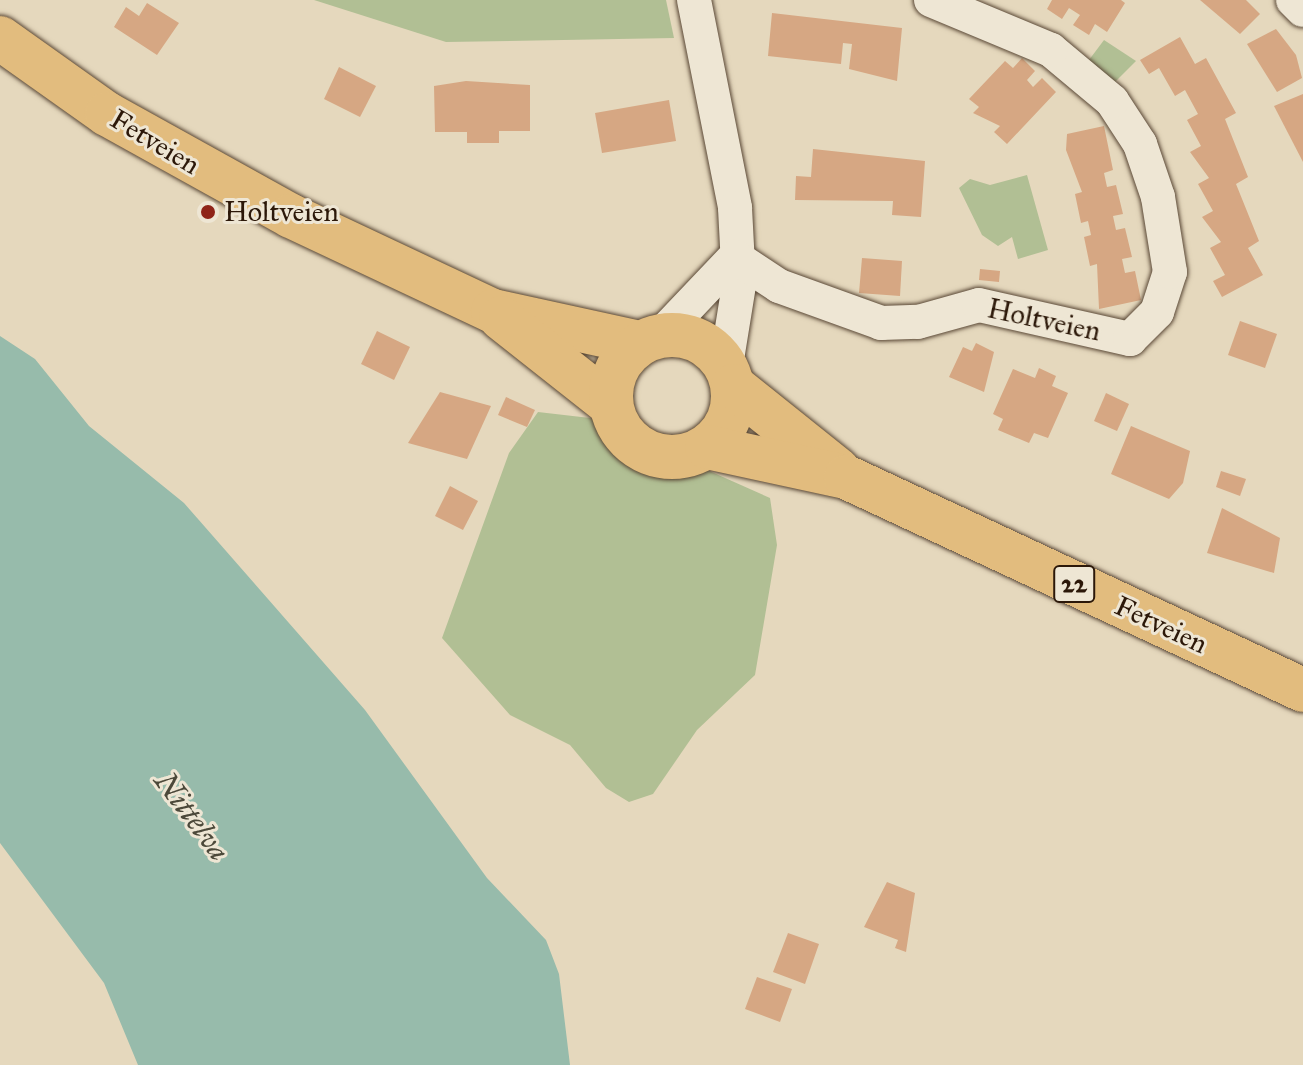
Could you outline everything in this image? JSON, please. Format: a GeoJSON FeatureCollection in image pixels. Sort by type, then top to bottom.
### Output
{"type":"FeatureCollection","features":[{"type":"Feature","properties":{"kind":"highway","name":"Fetveien"},"geometry":{"type":"LineString","coordinates":[[0,38],[219,180],[493,311],[611,405]]}},
{"type":"Feature","properties":{"kind":"highway","name":"Fetveien"},"geometry":{"type":"LineString","coordinates":[[493,311],[650,339]]}},
{"type":"Feature","properties":{"kind":"highway","name":"22"},"geometry":{"type":"LineString","coordinates":[[650,339],[698,340],[729,375]]}},
{"type":"Feature","properties":{"kind":"highway"},"geometry":{"type":"LineString","coordinates":[[611,405],[616,370],[650,339]]}},
{"type":"Feature","properties":{"kind":"highway","name":"Fetveien"},"geometry":{"type":"LineString","coordinates":[[729,375],[846,477]]}},
{"type":"Feature","properties":{"kind":"highway"},"geometry":{"type":"LineString","coordinates":[[707,447],[726,426],[729,375]]}},
{"type":"Feature","properties":{"kind":"highway","name":"22"},"geometry":{"type":"LineString","coordinates":[[611,405],[626,437],[656,455],[707,447]]}},
{"type":"Feature","properties":{"kind":"highway","name":"Fetveien"},"geometry":{"type":"LineString","coordinates":[[707,447],[846,477],[1303,690]]}},
{"type":"Feature","properties":{"kind":"street"},"geometry":{"type":"LineString","coordinates":[[694,0],[735,208],[735,257],[739,285],[729,375]]}},
{"type":"Feature","properties":{"kind":"street","name":"Holtveien"},"geometry":{"type":"LineString","coordinates":[[735,257],[779,286],[881,323],[979,305],[1130,339],[1167,296],[1170,272],[1158,197],[1140,144],[1104,92],[1051,50],[931,0]]}},
{"type":"Feature","properties":{"kind":"street"},"geometry":{"type":"LineString","coordinates":[[1293,0],[1303,10]]}},
{"type":"Feature","properties":{"kind":"street"},"geometry":{"type":"LineString","coordinates":[[650,339],[735,257]]}},
{"type":"Feature","properties":{"kind":"shaded area"},"geometry":{"type":"Polygon","coordinates":[[[314,0],[666,0],[674,38],[446,42],[314,0]]]}},
{"type":"Feature","properties":{"kind":"shaded area"},"geometry":{"type":"Polygon","coordinates":[[[1104,40],[1136,61],[1115,82],[1089,60],[1104,40]]]}},
{"type":"Feature","properties":{"kind":"shaded area"},"geometry":{"type":"Polygon","coordinates":[[[1027,175],[1048,250],[1018,259],[1012,237],[998,246],[982,235],[959,188],[970,179],[990,185],[1027,175]]]}},
{"type":"Feature","properties":{"kind":"shaded area"},"geometry":{"type":"Polygon","coordinates":[[[538,412],[590,418],[770,498],[777,545],[755,675],[697,730],[653,794],[629,802],[606,788],[570,745],[510,715],[442,638],[509,453],[538,412]]]}},
{"type":"Feature","properties":{"kind":"water","name":"Nittelva"},"geometry":{"type":"Polygon","coordinates":[[[0,336],[35,359],[89,426],[184,503],[365,710],[487,878],[546,940],[559,974],[570,1065],[138,1065],[104,983],[0,843],[0,336]]]}},
{"type":"Feature","properties":{"kind":"building"},"geometry":{"type":"Polygon","coordinates":[[[1052,0],[1121,0],[1125,3],[1107,32],[1095,24],[1089,35],[1073,25],[1080,15],[1069,8],[1062,19],[1047,9],[1052,0]]]}},
{"type":"Feature","properties":{"kind":"building"},"geometry":{"type":"Polygon","coordinates":[[[1200,0],[1246,0],[1260,14],[1240,34],[1200,0]]]}},
{"type":"Feature","properties":{"kind":"building"},"geometry":{"type":"Polygon","coordinates":[[[147,3],[179,23],[157,55],[114,27],[126,7],[139,16],[147,3]]]}},
{"type":"Feature","properties":{"kind":"building"},"geometry":{"type":"Polygon","coordinates":[[[772,13],[902,28],[897,81],[849,69],[852,44],[843,43],[841,64],[768,56],[772,13]]]}},
{"type":"Feature","properties":{"kind":"building"},"geometry":{"type":"Polygon","coordinates":[[[1276,29],[1296,55],[1302,78],[1277,92],[1247,44],[1276,29]]]}},
{"type":"Feature","properties":{"kind":"building"},"geometry":{"type":"Polygon","coordinates":[[[1180,37],[1195,64],[1206,58],[1236,113],[1225,119],[1248,177],[1236,184],[1259,241],[1248,248],[1263,275],[1222,297],[1213,281],[1225,275],[1210,248],[1221,242],[1202,217],[1213,211],[1198,184],[1209,178],[1190,152],[1201,146],[1187,120],[1198,114],[1185,90],[1175,96],[1159,68],[1149,74],[1140,60],[1180,37]]]}},
{"type":"Feature","properties":{"kind":"building"},"geometry":{"type":"Polygon","coordinates":[[[1022,58],[1035,71],[1027,80],[1033,87],[1042,78],[1056,92],[1007,144],[994,132],[1000,126],[973,113],[979,107],[969,99],[1005,61],[1013,68],[1022,58]]]}},
{"type":"Feature","properties":{"kind":"building"},"geometry":{"type":"Polygon","coordinates":[[[339,67],[376,86],[360,117],[324,99],[339,67]]]}},
{"type":"Feature","properties":{"kind":"building"},"geometry":{"type":"Polygon","coordinates":[[[466,81],[530,85],[530,131],[499,131],[499,143],[467,143],[467,132],[435,132],[434,86],[466,81]]]}},
{"type":"Feature","properties":{"kind":"building"},"geometry":{"type":"Polygon","coordinates":[[[1303,94],[1303,162],[1274,106],[1303,94]]]}},
{"type":"Feature","properties":{"kind":"building"},"geometry":{"type":"Polygon","coordinates":[[[669,100],[676,141],[602,153],[595,113],[669,100]]]}},
{"type":"Feature","properties":{"kind":"building"},"geometry":{"type":"Polygon","coordinates":[[[1104,126],[1113,170],[1104,173],[1107,187],[1116,185],[1123,214],[1113,216],[1116,230],[1125,228],[1132,257],[1122,259],[1125,273],[1135,271],[1141,300],[1099,309],[1097,264],[1090,266],[1084,237],[1091,235],[1088,221],[1081,223],[1075,194],[1082,192],[1066,150],[1067,134],[1104,126]]]}},
{"type":"Feature","properties":{"kind":"building"},"geometry":{"type":"Polygon","coordinates":[[[813,149],[925,161],[921,217],[892,215],[893,201],[795,200],[796,176],[811,177],[813,149]]]}},
{"type":"Feature","properties":{"kind":"building"},"geometry":{"type":"Polygon","coordinates":[[[862,258],[902,261],[900,296],[859,293],[862,258]]]}},
{"type":"Feature","properties":{"kind":"building"},"geometry":{"type":"Polygon","coordinates":[[[980,269],[1000,271],[999,282],[979,280],[980,269]]]}},
{"type":"Feature","properties":{"kind":"building"},"geometry":{"type":"Polygon","coordinates":[[[1240,321],[1277,334],[1265,368],[1228,355],[1240,321]]]}},
{"type":"Feature","properties":{"kind":"building"},"geometry":{"type":"Polygon","coordinates":[[[377,331],[410,347],[394,380],[361,364],[377,331]]]}},
{"type":"Feature","properties":{"kind":"building"},"geometry":{"type":"Polygon","coordinates":[[[976,343],[994,352],[984,392],[949,377],[963,347],[972,351],[976,343]]]}},
{"type":"Feature","properties":{"kind":"building"},"geometry":{"type":"Polygon","coordinates":[[[1039,368],[1056,376],[1052,386],[1068,393],[1048,438],[1034,433],[1029,443],[998,430],[1003,419],[993,414],[1013,369],[1035,378],[1039,368]]]}},
{"type":"Feature","properties":{"kind":"building"},"geometry":{"type":"Polygon","coordinates":[[[440,392],[491,406],[467,459],[408,443],[440,392]]]}},
{"type":"Feature","properties":{"kind":"building"},"geometry":{"type":"Polygon","coordinates":[[[1106,393],[1129,404],[1117,431],[1094,421],[1106,393]]]}},
{"type":"Feature","properties":{"kind":"building"},"geometry":{"type":"Polygon","coordinates":[[[506,397],[535,410],[527,427],[498,415],[506,397]]]}},
{"type":"Feature","properties":{"kind":"building"},"geometry":{"type":"Polygon","coordinates":[[[1131,426],[1190,451],[1183,483],[1169,499],[1111,474],[1131,426]]]}},
{"type":"Feature","properties":{"kind":"building"},"geometry":{"type":"Polygon","coordinates":[[[1221,471],[1246,479],[1240,496],[1216,487],[1221,471]]]}},
{"type":"Feature","properties":{"kind":"building"},"geometry":{"type":"Polygon","coordinates":[[[450,486],[478,501],[463,530],[435,516],[450,486]]]}},
{"type":"Feature","properties":{"kind":"building"},"geometry":{"type":"Polygon","coordinates":[[[1222,508],[1280,538],[1274,573],[1207,553],[1222,508]]]}},
{"type":"Feature","properties":{"kind":"building"},"geometry":{"type":"Polygon","coordinates":[[[887,882],[915,893],[906,952],[895,948],[898,940],[864,927],[887,882]]]}},
{"type":"Feature","properties":{"kind":"building"},"geometry":{"type":"Polygon","coordinates":[[[788,933],[819,944],[805,984],[773,972],[788,933]]]}},
{"type":"Feature","properties":{"kind":"building"},"geometry":{"type":"Polygon","coordinates":[[[757,977],[792,989],[780,1022],[745,1009],[757,977]]]}},
{"type":"Feature","properties":{"kind":"place","name":"Holtveien"},"geometry":{"type":"Point","coordinates":[208,212]}}]}
